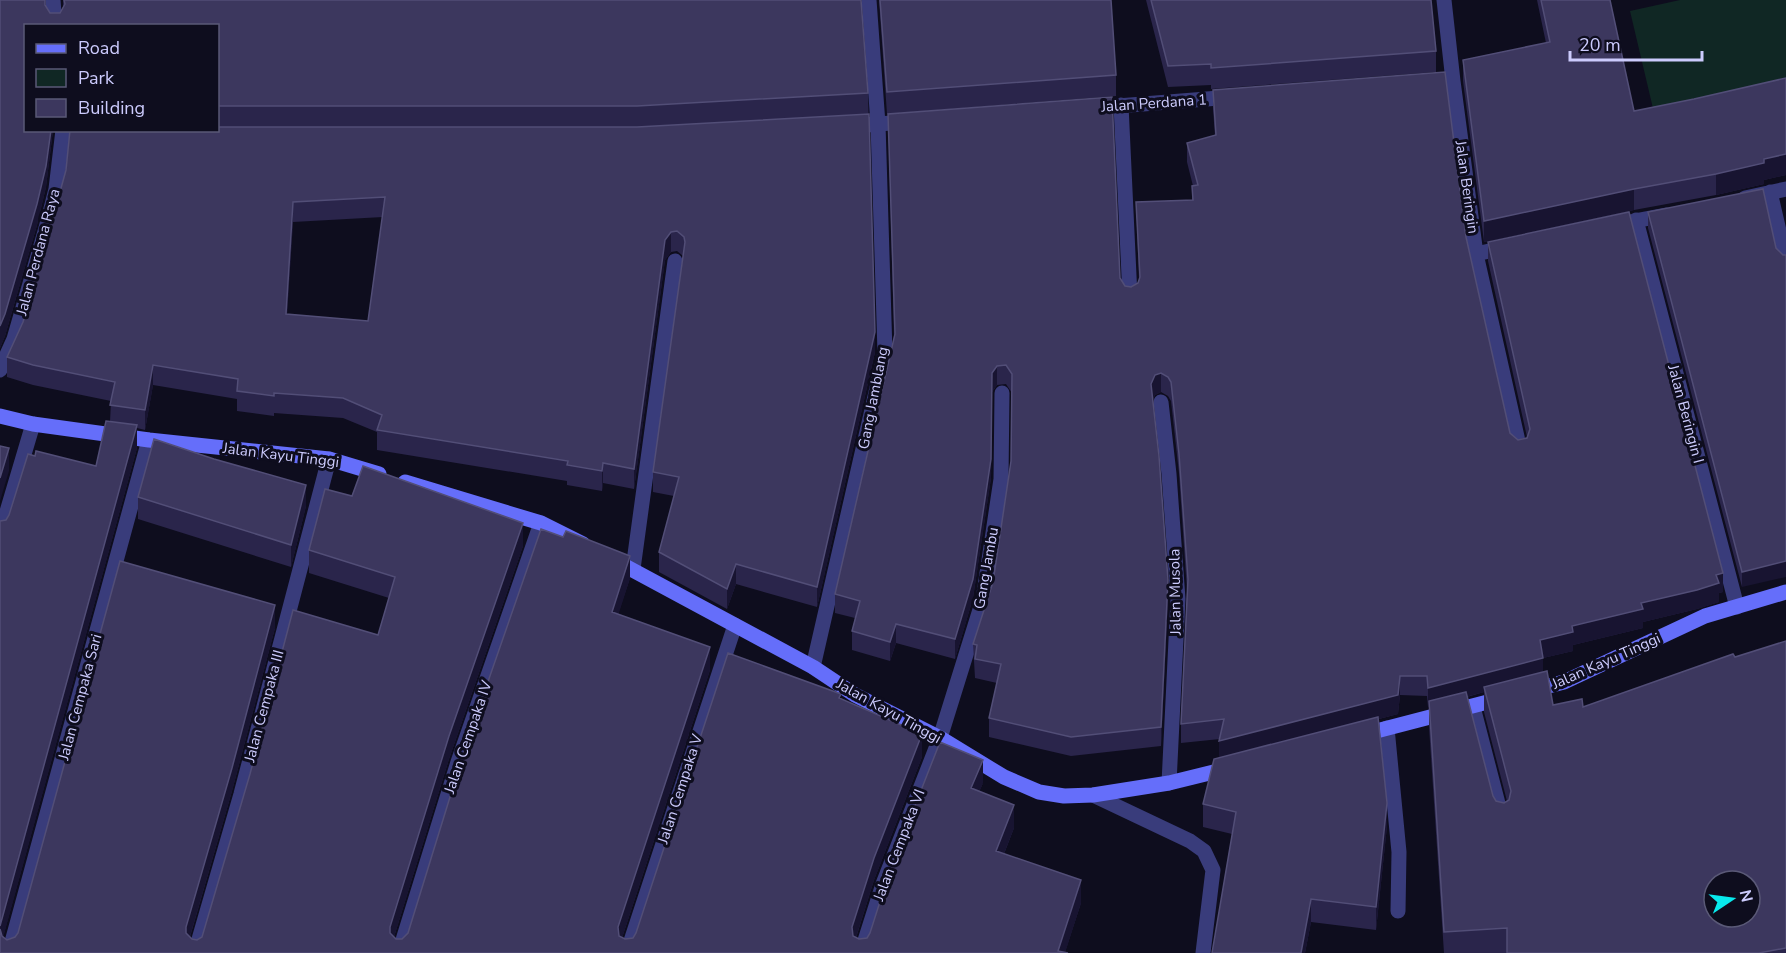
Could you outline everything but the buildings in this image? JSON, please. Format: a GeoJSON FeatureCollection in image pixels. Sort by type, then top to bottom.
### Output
{"type":"FeatureCollection","features":[{"type":"Feature","properties":{"kind":"street"},"geometry":{"type":"LineString","coordinates":[[53,0],[55,24]]}},
{"type":"Feature","properties":{"kind":"street","name":"Gang Jamblang"},"geometry":{"type":"LineString","coordinates":[[813,666],[885,353],[878,124],[869,0]]}},
{"type":"Feature","properties":{"kind":"street","name":"Jalan Beringin"},"geometry":{"type":"LineString","coordinates":[[1444,0],[1476,254],[1522,244]]}},
{"type":"Feature","properties":{"kind":"street"},"geometry":{"type":"LineString","coordinates":[[1417,84],[1453,81]]}},
{"type":"Feature","properties":{"kind":"street","name":"Jalan Perdana 1"},"geometry":{"type":"LineString","coordinates":[[1075,109],[1251,96]]}},
{"type":"Feature","properties":{"kind":"street"},"geometry":{"type":"LineString","coordinates":[[1121,105],[1130,297]]}},
{"type":"Feature","properties":{"kind":"street"},"geometry":{"type":"LineString","coordinates":[[832,126],[925,120]]}},
{"type":"Feature","properties":{"kind":"street","name":"Jalan Perdana Raya"},"geometry":{"type":"LineString","coordinates":[[0,370],[14,339],[46,228],[67,135]]}},
{"type":"Feature","properties":{"kind":"street"},"geometry":{"type":"LineString","coordinates":[[1728,203],[1786,189]]}},
{"type":"Feature","properties":{"kind":"street"},"geometry":{"type":"LineString","coordinates":[[1770,192],[1786,261]]}},
{"type":"Feature","properties":{"kind":"street"},"geometry":{"type":"LineString","coordinates":[[1602,227],[1683,212]]}},
{"type":"Feature","properties":{"kind":"street","name":"Jalan Beringin I"},"geometry":{"type":"LineString","coordinates":[[1636,220],[1737,607]]}},
{"type":"Feature","properties":{"kind":"street"},"geometry":{"type":"LineString","coordinates":[[1476,254],[1520,450]]}},
{"type":"Feature","properties":{"kind":"street"},"geometry":{"type":"LineString","coordinates":[[633,569],[675,261]]}},
{"type":"Feature","properties":{"kind":"street","name":"Gang Jambu"},"geometry":{"type":"LineString","coordinates":[[940,738],[983,600],[1001,479],[1002,393]]}},
{"type":"Feature","properties":{"kind":"street","name":"Jalan Musola"},"geometry":{"type":"LineString","coordinates":[[1161,402],[1178,599],[1169,783]]}},
{"type":"Feature","properties":{"kind":"street","name":"Jalan Kayu Tinggi"},"geometry":{"type":"LineString","coordinates":[[0,416],[33,424],[149,440],[329,459],[541,523],[633,569],[813,666],[855,695],[940,738],[1004,777],[1039,792],[1064,796],[1093,795],[1169,783],[1249,763]]}},
{"type":"Feature","properties":{"kind":"street"},"geometry":{"type":"LineString","coordinates":[[0,535],[33,424]]}},
{"type":"Feature","properties":{"kind":"street","name":"Jalan Cempaka Sari"},"geometry":{"type":"LineString","coordinates":[[9,953],[149,440]]}},
{"type":"Feature","properties":{"kind":"street","name":"Jalan Cempaka III"},"geometry":{"type":"LineString","coordinates":[[195,953],[241,794],[329,459]]}},
{"type":"Feature","properties":{"kind":"street","name":"Jalan Cempaka IV"},"geometry":{"type":"LineString","coordinates":[[399,953],[458,762],[541,523]]}},
{"type":"Feature","properties":{"kind":"street","name":"Jalan Kayu Tinggi"},"geometry":{"type":"LineString","coordinates":[[1341,740],[1564,682],[1706,616],[1786,592]]}},
{"type":"Feature","properties":{"kind":"street","name":"Jalan Cempaka V"},"geometry":{"type":"LineString","coordinates":[[627,953],[735,625]]}},
{"type":"Feature","properties":{"kind":"street"},"geometry":{"type":"LineString","coordinates":[[1473,707],[1502,819]]}},
{"type":"Feature","properties":{"kind":"street"},"geometry":{"type":"LineString","coordinates":[[1387,728],[1399,852],[1398,910]]}},
{"type":"Feature","properties":{"kind":"street","name":"Jalan Cempaka VI"},"geometry":{"type":"LineString","coordinates":[[861,953],[883,884],[940,738]]}},
{"type":"Feature","properties":{"kind":"street"},"geometry":{"type":"LineString","coordinates":[[1093,795],[1190,841],[1204,851],[1213,870],[1203,953]]}},
{"type":"Feature","properties":{"kind":"green space"},"geometry":{"type":"Polygon","coordinates":[[[1680,0],[1786,0],[1786,109],[1660,138],[1630,11],[1680,0]]]}}]}
